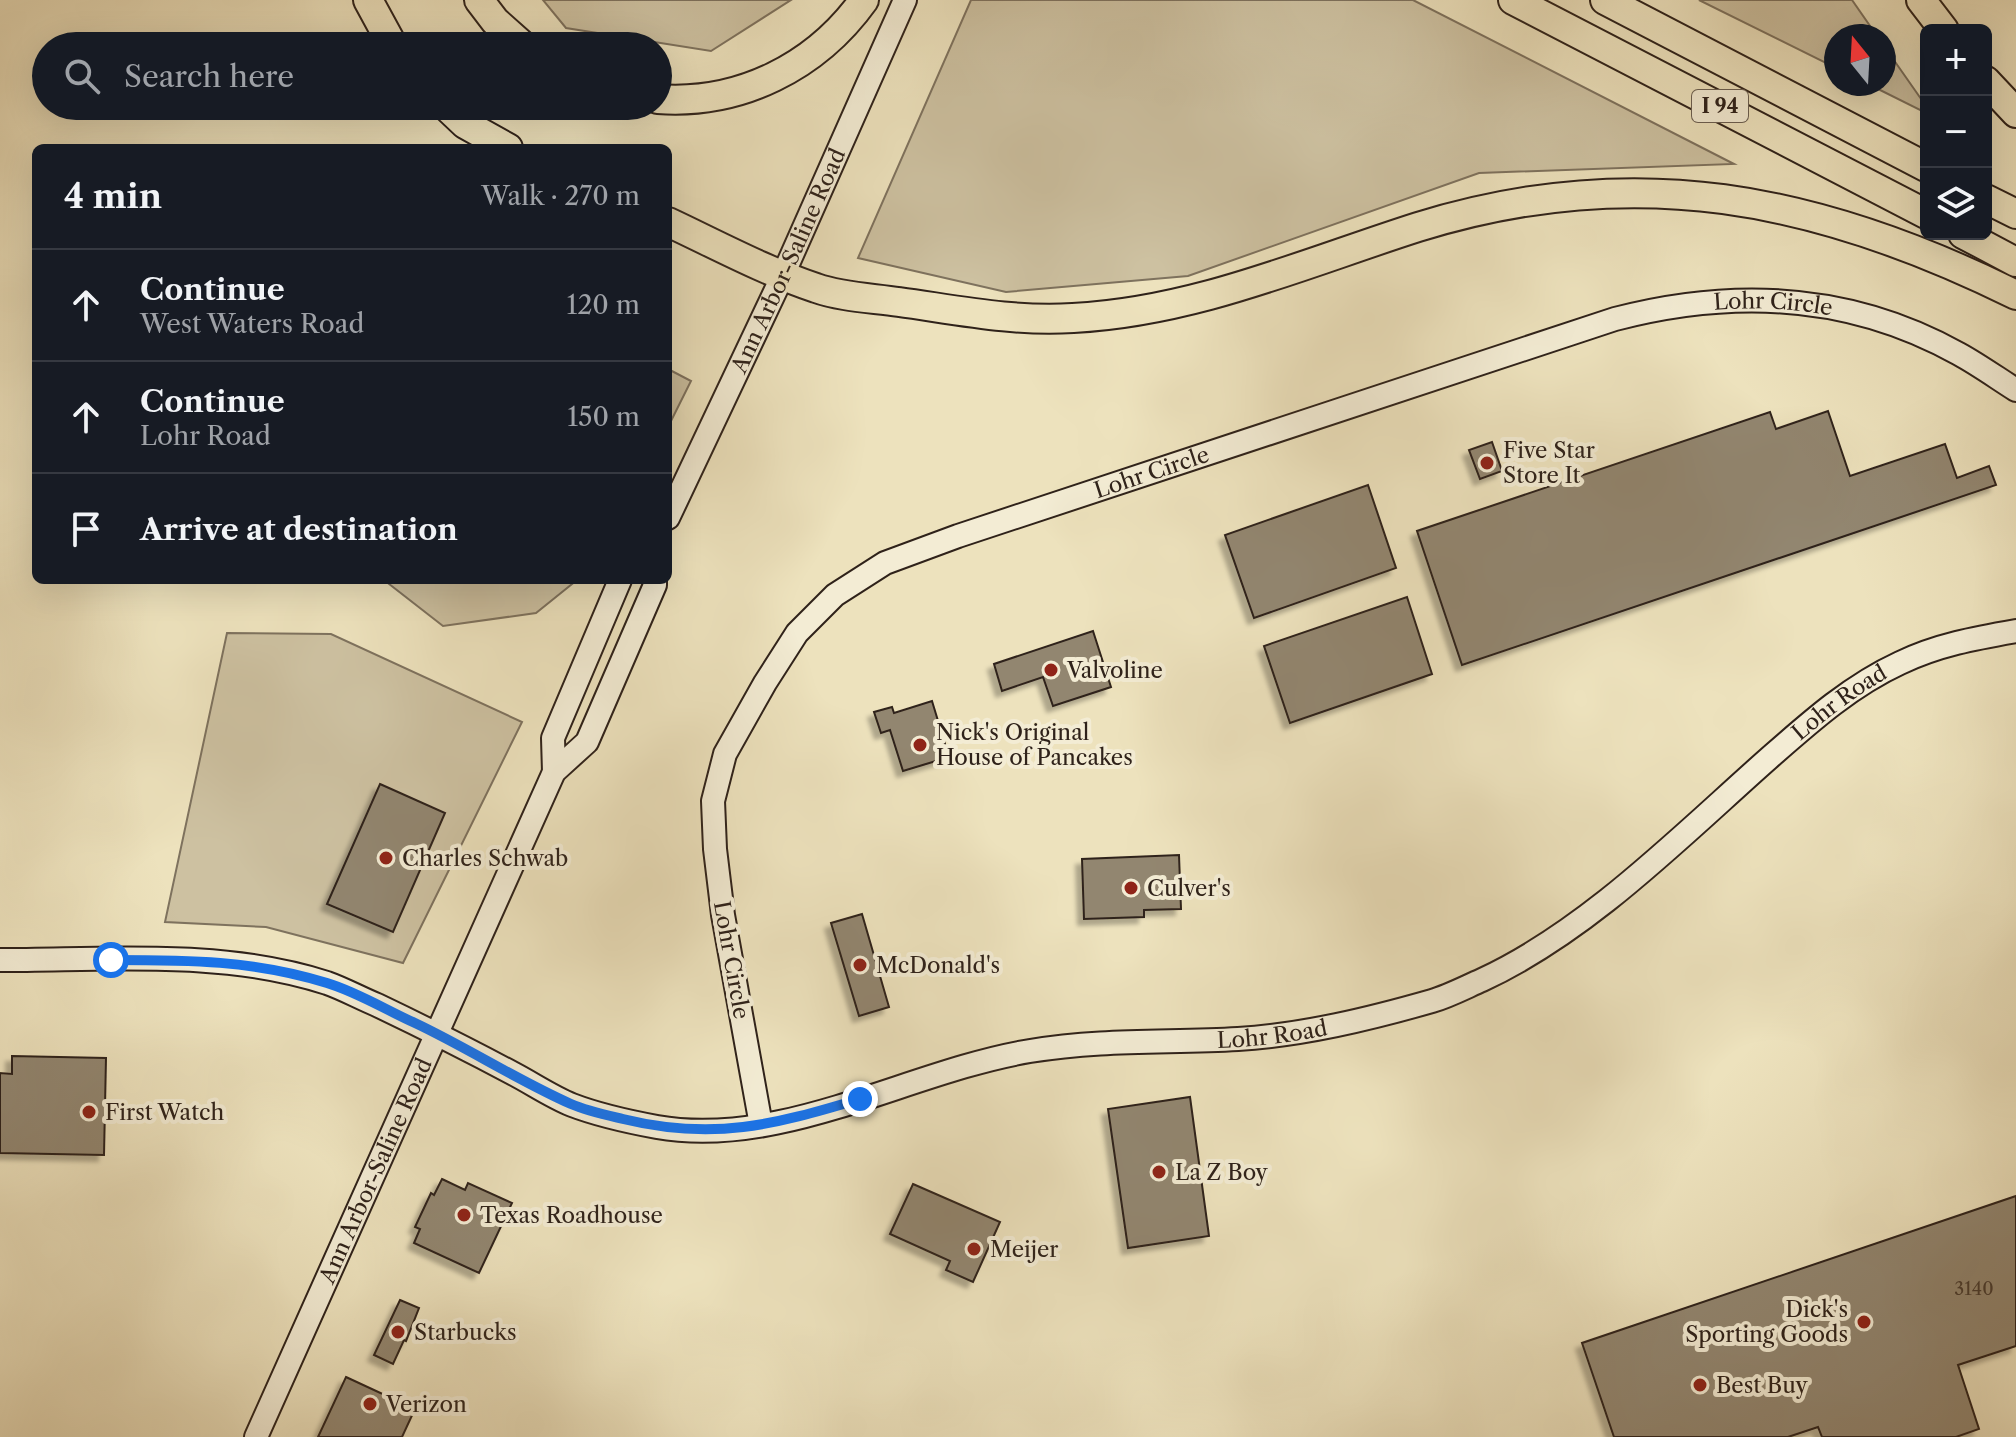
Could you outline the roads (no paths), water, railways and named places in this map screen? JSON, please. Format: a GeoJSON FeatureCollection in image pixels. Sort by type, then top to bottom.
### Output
{"type":"FeatureCollection","features":[{"type":"Feature","properties":{"kind":"highway"},"geometry":{"type":"LineString","coordinates":[[368,0],[385,32]]}},
{"type":"Feature","properties":{"kind":"highway"},"geometry":{"type":"LineString","coordinates":[[479,0],[507,32]]}},
{"type":"Feature","properties":{"kind":"highway"},"geometry":{"type":"LineString","coordinates":[[672,100],[689,101],[733,93],[781,74],[814,52],[849,22],[864,0]]}},
{"type":"Feature","properties":{"kind":"highway","name":"I 94"},"geometry":{"type":"LineString","coordinates":[[1513,0],[1920,211]]}},
{"type":"Feature","properties":{"kind":"highway","name":"I 94"},"geometry":{"type":"LineString","coordinates":[[1605,0],[1920,164]]}},
{"type":"Feature","properties":{"kind":"highway"},"geometry":{"type":"LineString","coordinates":[[1921,0],[1939,24]]}},
{"type":"Feature","properties":{"kind":"highway"},"geometry":{"type":"LineString","coordinates":[[1992,87],[2016,113]]}},
{"type":"Feature","properties":{"kind":"highway"},"geometry":{"type":"LineString","coordinates":[[461,120],[501,144]]}},
{"type":"Feature","properties":{"kind":"highway"},"geometry":{"type":"LineString","coordinates":[[672,224],[819,289],[1012,318],[1072,319],[1197,300],[1473,211],[1581,194],[1707,196],[1816,216],[1907,245],[2016,295]]}},
{"type":"Feature","properties":{"kind":"highway"},"geometry":{"type":"LineString","coordinates":[[1992,202],[2016,214]]}},
{"type":"Feature","properties":{"kind":"highway"},"geometry":{"type":"LineString","coordinates":[[1974,240],[2016,262]]}},
{"type":"Feature","properties":{"kind":"street","name":"Ann Arbor-Saline Road"},"geometry":{"type":"LineString","coordinates":[[672,510],[783,275],[905,0]]}},
{"type":"Feature","properties":{"kind":"street","name":"Lohr Circle"},"geometry":{"type":"LineString","coordinates":[[761,1125],[723,915],[713,801],[725,754],[797,633],[835,595],[885,563],[1601,323],[1685,303],[1757,299],[1798,301],[1846,311],[1892,324],[1958,353],[2016,390]]}},
{"type":"Feature","properties":{"kind":"street","name":"Ann Arbor-Saline Road"},"geometry":{"type":"LineString","coordinates":[[554,772],[553,738],[618,584]]}},
{"type":"Feature","properties":{"kind":"street","name":"Ann Arbor-Saline Road"},"geometry":{"type":"LineString","coordinates":[[256,1437],[554,772],[587,742],[655,584]]}},
{"type":"Feature","properties":{"kind":"street","name":"Lohr Road"},"geometry":{"type":"LineString","coordinates":[[0,960],[169,959],[261,966],[330,984],[438,1034],[573,1105],[660,1128],[711,1131],[761,1125],[1024,1052],[1097,1042],[1237,1039],[1294,1033],[1440,999],[1503,970],[1558,938],[1653,861],[1820,713],[1851,691],[1897,664],[1942,646],[2016,631]]}},
{"type":"Feature","properties":{"kind":"place","name":"Five Star Store It"},"geometry":{"type":"Point","coordinates":[1487,463]}},
{"type":"Feature","properties":{"kind":"place","name":"Valvoline"},"geometry":{"type":"Point","coordinates":[1051,670]}},
{"type":"Feature","properties":{"kind":"place","name":"Nick's Original House of Pancakes"},"geometry":{"type":"Point","coordinates":[920,745]}},
{"type":"Feature","properties":{"kind":"place","name":"Charles Schwab"},"geometry":{"type":"Point","coordinates":[386,858]}},
{"type":"Feature","properties":{"kind":"place","name":"Culver's"},"geometry":{"type":"Point","coordinates":[1131,888]}},
{"type":"Feature","properties":{"kind":"place","name":"McDonald's"},"geometry":{"type":"Point","coordinates":[860,965]}},
{"type":"Feature","properties":{"kind":"place","name":"First Watch"},"geometry":{"type":"Point","coordinates":[89,1112]}},
{"type":"Feature","properties":{"kind":"place","name":"La Z Boy"},"geometry":{"type":"Point","coordinates":[1159,1172]}},
{"type":"Feature","properties":{"kind":"place","name":"Texas Roadhouse"},"geometry":{"type":"Point","coordinates":[464,1215]}},
{"type":"Feature","properties":{"kind":"place","name":"Meijer"},"geometry":{"type":"Point","coordinates":[974,1249]}},
{"type":"Feature","properties":{"kind":"place","name":"Dick's Sporting Goods"},"geometry":{"type":"Point","coordinates":[1864,1322]}},
{"type":"Feature","properties":{"kind":"place","name":"Starbucks"},"geometry":{"type":"Point","coordinates":[398,1332]}},
{"type":"Feature","properties":{"kind":"place","name":"Best Buy"},"geometry":{"type":"Point","coordinates":[1700,1385]}},
{"type":"Feature","properties":{"kind":"place","name":"Verizon"},"geometry":{"type":"Point","coordinates":[370,1404]}}]}
